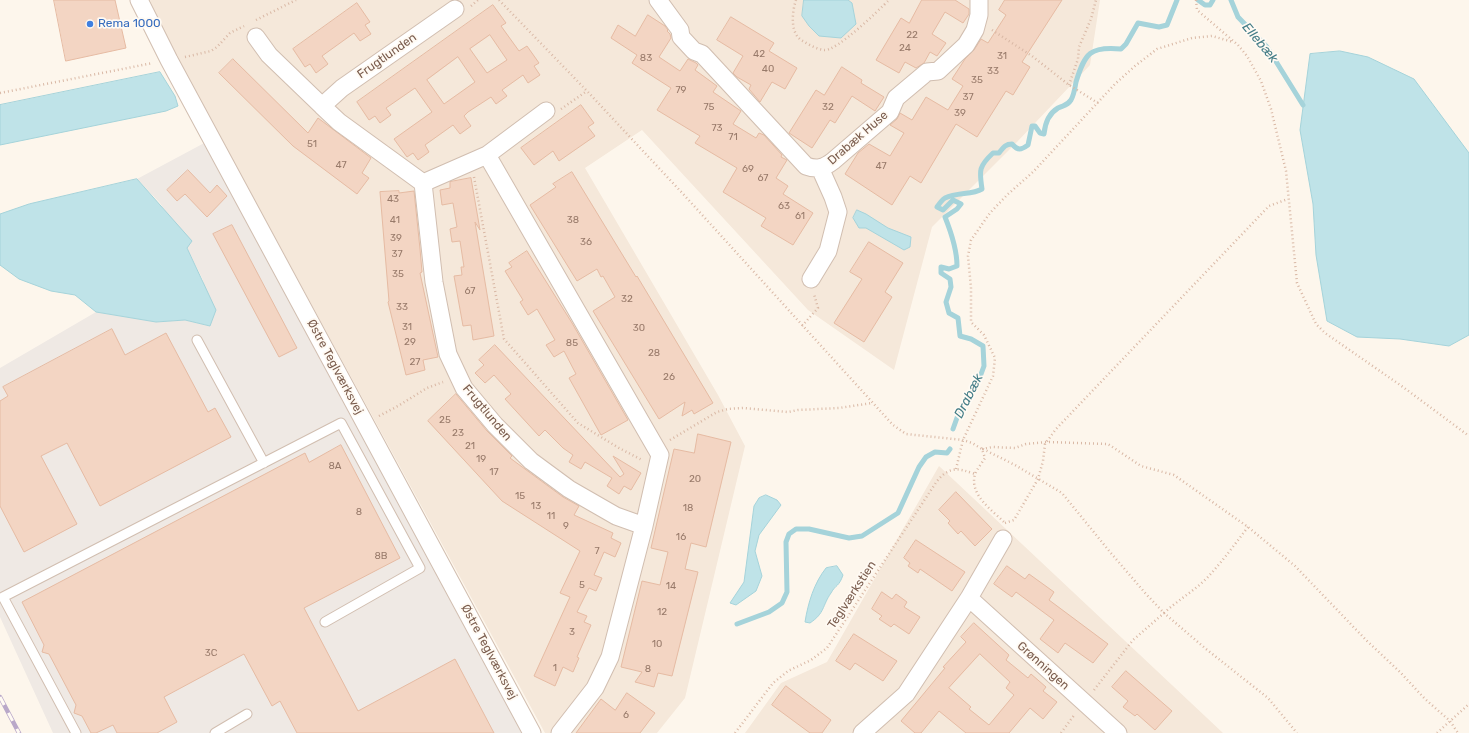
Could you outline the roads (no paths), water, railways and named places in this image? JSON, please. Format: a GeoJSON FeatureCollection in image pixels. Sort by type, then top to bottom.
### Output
{"type":"FeatureCollection","features":[{"type":"Feature","properties":{"kind":"street","name":"Østre Teglværksvej"},"geometry":{"type":"LineString","coordinates":[[139,0],[532,733]]}},
{"type":"Feature","properties":{"kind":"street","name":"Drabæk Huse"},"geometry":{"type":"LineString","coordinates":[[658,0],[680,30],[681,37],[694,52],[702,54],[806,166],[813,168],[827,166],[890,112],[896,98],[927,72],[938,71],[966,45],[975,30],[979,15],[980,0]]}},
{"type":"Feature","properties":{"kind":"street","name":"Frugtlunden"},"geometry":{"type":"LineString","coordinates":[[322,106],[342,88],[455,9]]}},
{"type":"Feature","properties":{"kind":"street"},"geometry":{"type":"LineString","coordinates":[[252,27],[269,55],[339,122],[422,182],[487,154],[546,111]]}},
{"type":"Feature","properties":{"kind":"street"},"geometry":{"type":"LineString","coordinates":[[487,154],[660,455],[644,526],[610,657],[595,688],[560,733]]}},
{"type":"Feature","properties":{"kind":"street","name":"Drabæk Huse"},"geometry":{"type":"LineString","coordinates":[[811,279],[828,251],[838,212],[820,168]]}},
{"type":"Feature","properties":{"kind":"street","name":"Frugtlunden"},"geometry":{"type":"LineString","coordinates":[[422,182],[434,282],[448,354],[464,388],[495,425],[531,461],[569,489],[616,516],[644,526]]}},
{"type":"Feature","properties":{"kind":"street"},"geometry":{"type":"LineString","coordinates":[[862,733],[906,694],[969,598],[1004,531]]}},
{"type":"Feature","properties":{"kind":"street","name":"Grønningen"},"geometry":{"type":"LineString","coordinates":[[969,598],[1118,733]]}},
{"type":"Feature","properties":{"kind":"lane"},"geometry":{"type":"LineString","coordinates":[[197,340],[264,463]]}},
{"type":"Feature","properties":{"kind":"lane"},"geometry":{"type":"LineString","coordinates":[[76,733],[3,597],[341,423],[420,568],[325,622]]}},
{"type":"Feature","properties":{"kind":"lane"},"geometry":{"type":"LineString","coordinates":[[215,733],[247,714]]}},
{"type":"Feature","properties":{"kind":"water"},"geometry":{"type":"Polygon","coordinates":[[[804,0],[848,0],[852,3],[856,24],[841,38],[819,36],[802,16],[804,0]]]}},
{"type":"Feature","properties":{"kind":"water"},"geometry":{"type":"Polygon","coordinates":[[[1340,51],[1368,57],[1414,79],[1469,153],[1469,335],[1449,346],[1400,339],[1357,337],[1327,321],[1316,255],[1313,204],[1300,130],[1310,54],[1340,51]]]}},
{"type":"Feature","properties":{"kind":"water"},"geometry":{"type":"Polygon","coordinates":[[[160,72],[175,96],[178,106],[166,111],[0,145],[0,105],[160,72]]]}},
{"type":"Feature","properties":{"kind":"water"},"geometry":{"type":"Polygon","coordinates":[[[137,179],[192,241],[187,248],[216,310],[210,326],[185,320],[156,322],[96,312],[75,295],[51,291],[19,279],[0,265],[0,214],[29,204],[137,179]]]}},
{"type":"Feature","properties":{"kind":"water"},"geometry":{"type":"Polygon","coordinates":[[[857,210],[888,228],[911,237],[910,247],[904,250],[866,228],[859,228],[853,218],[857,210]]]}},
{"type":"Feature","properties":{"kind":"water"},"geometry":{"type":"Polygon","coordinates":[[[766,495],[777,500],[781,505],[759,535],[755,551],[762,576],[756,591],[736,605],[730,603],[744,582],[754,506],[759,498],[766,495]]]}},
{"type":"Feature","properties":{"kind":"water"},"geometry":{"type":"Polygon","coordinates":[[[837,566],[843,575],[840,582],[828,598],[821,613],[810,623],[805,622],[810,601],[818,580],[826,568],[837,566]]]}},
{"type":"Feature","properties":{"kind":"waterway","name":"Drabæk"},"geometry":{"type":"LineString","coordinates":[[953,429],[958,415],[977,385],[984,366],[983,346],[971,339],[960,336],[958,318],[949,313],[946,302],[951,287],[950,279],[941,273],[941,267],[949,269],[957,266],[955,247],[945,217],[957,209],[961,204],[953,200],[943,210],[937,207],[944,199],[950,196],[974,192],[982,189],[980,173],[985,161],[993,153],[999,153],[1008,145],[1012,144],[1016,148],[1020,149],[1028,145],[1032,126],[1035,126],[1040,133],[1044,134],[1049,116],[1058,108],[1070,102],[1074,94],[1082,64],[1090,54],[1096,50],[1102,49],[1121,49],[1126,44],[1138,23],[1159,27],[1167,25],[1177,0]]}},
{"type":"Feature","properties":{"kind":"waterway","name":"Drabæk"},"geometry":{"type":"LineString","coordinates":[[1198,0],[1205,5],[1210,5],[1213,0]]}},
{"type":"Feature","properties":{"kind":"waterway","name":"Ellebæk"},"geometry":{"type":"LineString","coordinates":[[1231,0],[1238,17],[1267,47],[1303,105]]}},
{"type":"Feature","properties":{"kind":"waterway","name":"Drabæk"},"geometry":{"type":"LineString","coordinates":[[737,624],[769,612],[782,603],[787,592],[786,542],[789,534],[796,529],[809,529],[849,538],[862,536],[898,513],[919,467],[926,457],[935,452],[947,453],[950,449]]}},
{"type":"Feature","properties":{"kind":"railway"},"geometry":{"type":"LineString","coordinates":[[0,697],[19,733]]}},
{"type":"Feature","properties":{"kind":"place","name":"Rema 1000"},"geometry":{"type":"Point","coordinates":[90,24]}}]}
